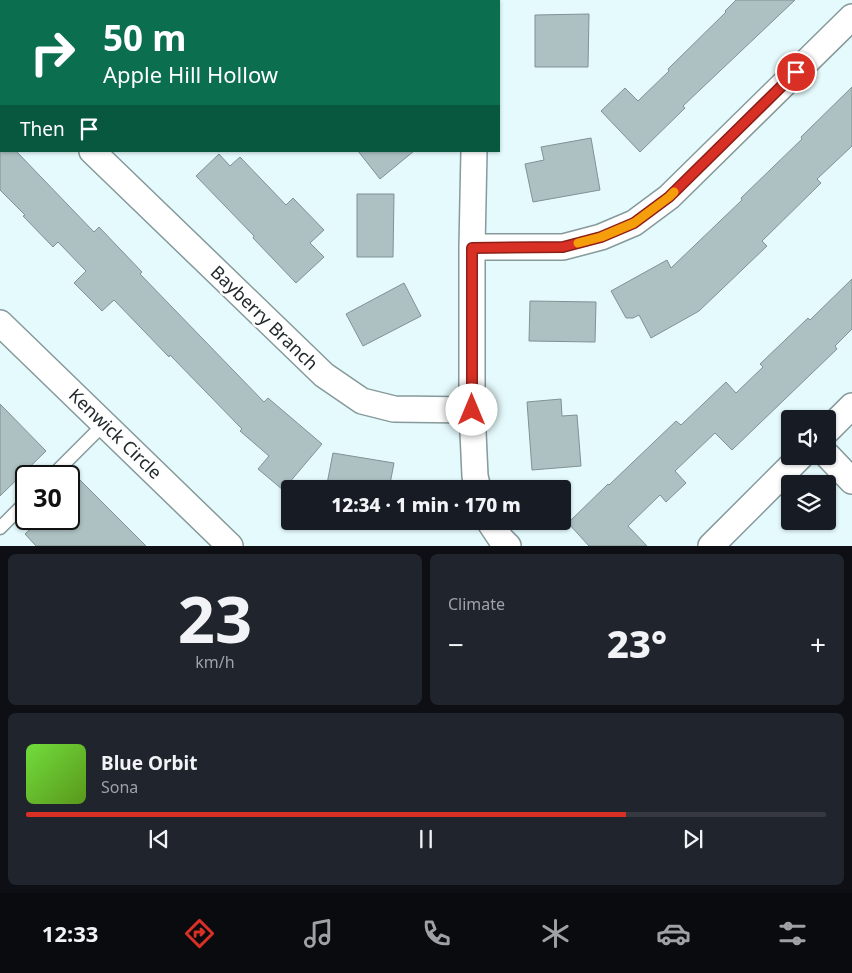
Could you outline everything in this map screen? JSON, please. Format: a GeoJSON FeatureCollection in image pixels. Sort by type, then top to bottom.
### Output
{"type":"FeatureCollection","features":[{"type":"Feature","properties":{"kind":"street"},"geometry":{"type":"LineString","coordinates":[[472,248],[563,247],[601,237],[634,223],[669,197],[852,17]]}},
{"type":"Feature","properties":{"kind":"street","name":"Bayberry Branch"},"geometry":{"type":"LineString","coordinates":[[93,152],[331,380],[362,401],[394,409],[472,410]]}},
{"type":"Feature","properties":{"kind":"street"},"geometry":{"type":"LineString","coordinates":[[474,152],[472,410],[477,480]]}},
{"type":"Feature","properties":{"kind":"street","name":"Kenwick Circle"},"geometry":{"type":"LineString","coordinates":[[0,322],[230,546]]}},
{"type":"Feature","properties":{"kind":"street"},"geometry":{"type":"LineString","coordinates":[[836,422],[852,406]]}},
{"type":"Feature","properties":{"kind":"street"},"geometry":{"type":"LineString","coordinates":[[836,464],[852,481]]}},
{"type":"Feature","properties":{"kind":"street"},"geometry":{"type":"LineString","coordinates":[[711,546],[792,465]]}},
{"type":"Feature","properties":{"kind":"street"},"geometry":{"type":"LineString","coordinates":[[494,530],[500,539],[508,546]]}},
{"type":"Feature","properties":{"kind":"lane"},"geometry":{"type":"LineString","coordinates":[[63,465],[105,423]]}},
{"type":"Feature","properties":{"kind":"lane"},"geometry":{"type":"LineString","coordinates":[[0,528],[15,513]]}},
{"type":"Feature","properties":{"kind":"building"},"geometry":{"type":"Polygon","coordinates":[[[736,0],[795,0],[683,106],[685,108],[640,152],[601,111],[625,88],[638,101],[736,0]]]}},
{"type":"Feature","properties":{"kind":"building"},"geometry":{"type":"Polygon","coordinates":[[[589,14],[588,67],[535,67],[535,15],[589,14]]]}},
{"type":"Feature","properties":{"kind":"building"},"geometry":{"type":"Polygon","coordinates":[[[852,87],[852,146],[817,179],[821,183],[762,241],[767,246],[699,311],[651,338],[639,315],[633,318],[626,318],[611,291],[667,260],[671,268],[742,200],[741,198],[852,87]]]}},
{"type":"Feature","properties":{"kind":"building"},"geometry":{"type":"Polygon","coordinates":[[[591,138],[600,190],[533,202],[525,164],[544,160],[541,147],[591,138]]]}},
{"type":"Feature","properties":{"kind":"building"},"geometry":{"type":"Polygon","coordinates":[[[0,152],[17,152],[94,232],[99,227],[142,272],[140,274],[264,402],[268,398],[322,444],[291,480],[281,480],[281,488],[258,469],[269,456],[240,431],[242,429],[114,300],[102,311],[74,283],[86,271],[58,242],[53,247],[23,216],[25,215],[0,190],[0,152]]]}},
{"type":"Feature","properties":{"kind":"building"},"geometry":{"type":"Polygon","coordinates":[[[359,152],[413,152],[380,179],[359,152]]]}},
{"type":"Feature","properties":{"kind":"building"},"geometry":{"type":"Polygon","coordinates":[[[219,154],[230,166],[240,157],[286,205],[293,198],[324,230],[310,243],[324,257],[296,283],[196,176],[219,154]]]}},
{"type":"Feature","properties":{"kind":"building"},"geometry":{"type":"Polygon","coordinates":[[[357,194],[394,194],[393,257],[357,257],[357,194]]]}},
{"type":"Feature","properties":{"kind":"building"},"geometry":{"type":"Polygon","coordinates":[[[852,279],[852,329],[835,346],[837,349],[732,450],[715,433],[675,471],[686,483],[666,502],[660,495],[628,526],[647,546],[589,546],[571,526],[571,520],[676,421],[681,425],[726,382],[736,393],[763,367],[760,364],[808,318],[810,320],[852,279]]]}},
{"type":"Feature","properties":{"kind":"building"},"geometry":{"type":"Polygon","coordinates":[[[404,283],[421,316],[363,346],[346,314],[404,283]]]}},
{"type":"Feature","properties":{"kind":"building"},"geometry":{"type":"Polygon","coordinates":[[[530,301],[596,302],[595,342],[529,341],[530,301]]]}},
{"type":"Feature","properties":{"kind":"building"},"geometry":{"type":"Polygon","coordinates":[[[561,399],[562,416],[577,415],[581,466],[532,470],[527,402],[561,399]]]}},
{"type":"Feature","properties":{"kind":"building"},"geometry":{"type":"Polygon","coordinates":[[[0,404],[46,451],[32,465],[15,465],[15,481],[0,496],[0,404]]]}},
{"type":"Feature","properties":{"kind":"building"},"geometry":{"type":"Polygon","coordinates":[[[333,453],[394,463],[391,480],[328,480],[333,453]]]}},
{"type":"Feature","properties":{"kind":"building"},"geometry":{"type":"Polygon","coordinates":[[[80,480],[146,546],[36,546],[25,534],[29,530],[80,530],[80,480]]]}},
{"type":"Feature","properties":{"kind":"slow traffic"},"geometry":{"type":"LineString","coordinates":[[578,243],[601,237],[634,223],[674,192]]}},
{"type":"Feature","properties":{"kind":"route"},"geometry":{"type":"LineString","coordinates":[[472,410],[472,248],[563,247],[601,237],[634,223],[669,197],[796,72]]}}]}
